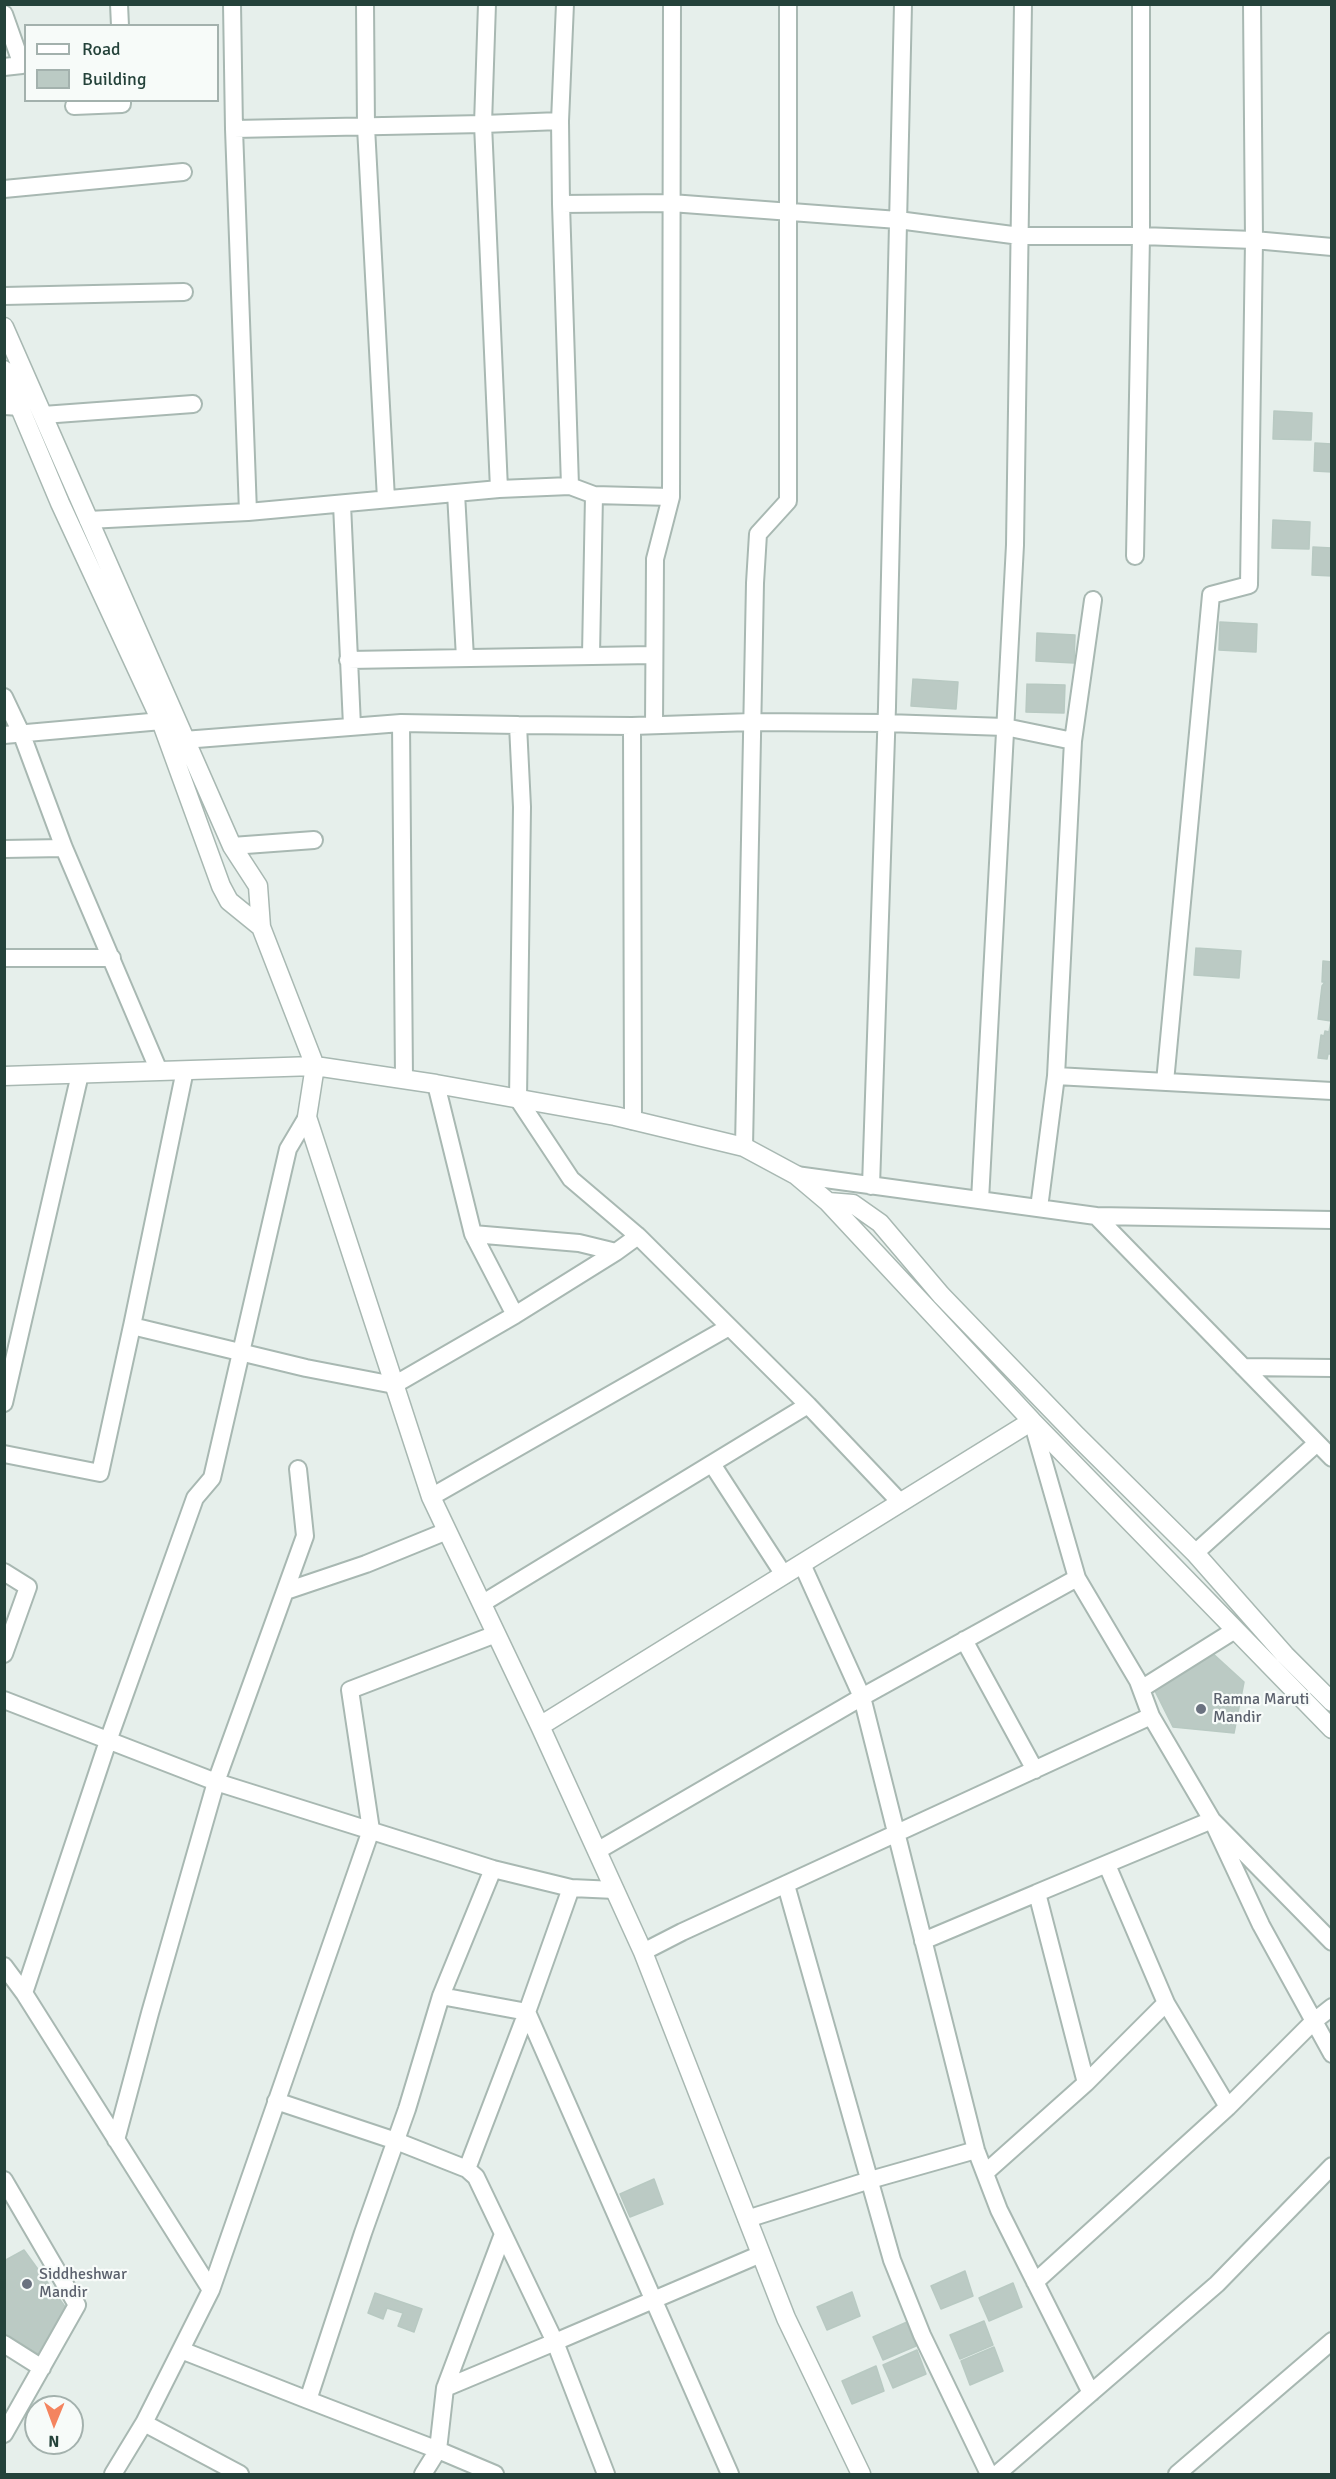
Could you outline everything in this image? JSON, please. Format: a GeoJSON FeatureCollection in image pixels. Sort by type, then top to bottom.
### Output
{"type":"FeatureCollection","features":[{"type":"Feature","properties":{"kind":"street"},"geometry":{"type":"LineString","coordinates":[[119,4],[120,24]]}},
{"type":"Feature","properties":{"kind":"street"},"geometry":{"type":"LineString","coordinates":[[232,4],[234,129],[248,512]]}},
{"type":"Feature","properties":{"kind":"street"},"geometry":{"type":"LineString","coordinates":[[365,4],[366,127],[386,500]]}},
{"type":"Feature","properties":{"kind":"street"},"geometry":{"type":"LineString","coordinates":[[487,4],[483,124],[499,489]]}},
{"type":"Feature","properties":{"kind":"street"},"geometry":{"type":"LineString","coordinates":[[565,4],[560,121],[570,486]]}},
{"type":"Feature","properties":{"kind":"street"},"geometry":{"type":"LineString","coordinates":[[654,725],[655,559],[671,497],[672,4]]}},
{"type":"Feature","properties":{"kind":"street"},"geometry":{"type":"LineString","coordinates":[[744,1148],[758,534],[788,501],[788,4]]}},
{"type":"Feature","properties":{"kind":"street"},"geometry":{"type":"LineString","coordinates":[[871,1186],[886,723],[903,4]]}},
{"type":"Feature","properties":{"kind":"street"},"geometry":{"type":"LineString","coordinates":[[980,1200],[1015,545],[1023,4]]}},
{"type":"Feature","properties":{"kind":"street"},"geometry":{"type":"LineString","coordinates":[[1135,556],[1141,236],[1141,4]]}},
{"type":"Feature","properties":{"kind":"street"},"geometry":{"type":"LineString","coordinates":[[1165,1082],[1211,595],[1249,585],[1254,240],[1252,4]]}},
{"type":"Feature","properties":{"kind":"street"},"geometry":{"type":"LineString","coordinates":[[4,14],[22,65],[4,67]]}},
{"type":"Feature","properties":{"kind":"street"},"geometry":{"type":"LineString","coordinates":[[74,106],[122,104],[122,102]]}},
{"type":"Feature","properties":{"kind":"street"},"geometry":{"type":"LineString","coordinates":[[234,129],[560,121]]}},
{"type":"Feature","properties":{"kind":"street"},"geometry":{"type":"LineString","coordinates":[[4,189],[183,172]]}},
{"type":"Feature","properties":{"kind":"street"},"geometry":{"type":"LineString","coordinates":[[561,204],[670,203],[898,220],[1020,236],[1141,236],[1254,240],[1332,247]]}},
{"type":"Feature","properties":{"kind":"street"},"geometry":{"type":"LineString","coordinates":[[4,296],[184,292]]}},
{"type":"Feature","properties":{"kind":"street"},"geometry":{"type":"LineString","coordinates":[[4,327],[88,520],[169,720],[208,853],[229,901],[261,927]]}},
{"type":"Feature","properties":{"kind":"street"},"geometry":{"type":"LineString","coordinates":[[4,370],[13,406],[43,460],[169,720]]}},
{"type":"Feature","properties":{"kind":"street"},"geometry":{"type":"LineString","coordinates":[[43,415],[193,404]]}},
{"type":"Feature","properties":{"kind":"street"},"geometry":{"type":"LineString","coordinates":[[43,460],[61,456]]}},
{"type":"Feature","properties":{"kind":"street"},"geometry":{"type":"LineString","coordinates":[[88,520],[248,512],[499,489],[570,486],[594,495],[671,497]]}},
{"type":"Feature","properties":{"kind":"street"},"geometry":{"type":"LineString","coordinates":[[456,493],[465,658]]}},
{"type":"Feature","properties":{"kind":"street"},"geometry":{"type":"LineString","coordinates":[[591,655],[594,495]]}},
{"type":"Feature","properties":{"kind":"street"},"geometry":{"type":"LineString","coordinates":[[342,504],[352,726]]}},
{"type":"Feature","properties":{"kind":"street"},"geometry":{"type":"LineString","coordinates":[[1039,1208],[1056,1076],[1073,741],[1092,600]]}},
{"type":"Feature","properties":{"kind":"street"},"geometry":{"type":"LineString","coordinates":[[348,660],[653,655]]}},
{"type":"Feature","properties":{"kind":"street"},"geometry":{"type":"LineString","coordinates":[[4,697],[22,735],[64,848],[159,1071]]}},
{"type":"Feature","properties":{"kind":"street"},"geometry":{"type":"LineString","coordinates":[[4,735],[169,720]]}},
{"type":"Feature","properties":{"kind":"street"},"geometry":{"type":"LineString","coordinates":[[176,740],[401,723],[632,726],[752,722],[886,723],[1005,728],[1073,741]]}},
{"type":"Feature","properties":{"kind":"street"},"geometry":{"type":"LineString","coordinates":[[401,723],[404,1079]]}},
{"type":"Feature","properties":{"kind":"street"},"geometry":{"type":"LineString","coordinates":[[518,725],[522,807],[518,1099],[571,1179],[638,1236],[808,1405],[900,1502]]}},
{"type":"Feature","properties":{"kind":"street"},"geometry":{"type":"LineString","coordinates":[[632,726],[633,1121]]}},
{"type":"Feature","properties":{"kind":"street"},"geometry":{"type":"LineString","coordinates":[[24,1993],[108,1741],[195,1498],[212,1478],[288,1149],[307,1117],[315,1066],[261,927],[258,886],[232,846],[176,740]]}},
{"type":"Feature","properties":{"kind":"street"},"geometry":{"type":"LineString","coordinates":[[208,853],[232,846],[314,840]]}},
{"type":"Feature","properties":{"kind":"street"},"geometry":{"type":"LineString","coordinates":[[4,849],[64,848]]}},
{"type":"Feature","properties":{"kind":"street"},"geometry":{"type":"LineString","coordinates":[[4,958],[112,958]]}},
{"type":"Feature","properties":{"kind":"street"},"geometry":{"type":"LineString","coordinates":[[4,1076],[315,1066],[518,1099],[633,1121],[744,1148],[796,1175],[828,1202],[1032,1421],[1332,1729]]}},
{"type":"Feature","properties":{"kind":"street"},"geometry":{"type":"LineString","coordinates":[[4,1454],[100,1473],[185,1070]]}},
{"type":"Feature","properties":{"kind":"street"},"geometry":{"type":"LineString","coordinates":[[4,1402],[80,1074]]}},
{"type":"Feature","properties":{"kind":"street"},"geometry":{"type":"LineString","coordinates":[[1056,1076],[1332,1091]]}},
{"type":"Feature","properties":{"kind":"street"},"geometry":{"type":"LineString","coordinates":[[436,1084],[473,1234],[514,1315]]}},
{"type":"Feature","properties":{"kind":"street"},"geometry":{"type":"LineString","coordinates":[[307,1117],[431,1497],[483,1603],[643,1952],[786,2318],[861,2475]]}},
{"type":"Feature","properties":{"kind":"street"},"geometry":{"type":"LineString","coordinates":[[796,1175],[1096,1216],[1332,1220]]}},
{"type":"Feature","properties":{"kind":"street"},"geometry":{"type":"LineString","coordinates":[[828,1202],[853,1204],[880,1223],[949,1303],[1077,1436],[1195,1553],[1285,1655],[1332,1702]]}},
{"type":"Feature","properties":{"kind":"street"},"geometry":{"type":"LineString","coordinates":[[1096,1216],[1332,1458]]}},
{"type":"Feature","properties":{"kind":"street"},"geometry":{"type":"LineString","coordinates":[[473,1234],[579,1243],[616,1252]]}},
{"type":"Feature","properties":{"kind":"street"},"geometry":{"type":"LineString","coordinates":[[132,1326],[306,1368],[394,1385],[514,1315],[638,1236]]}},
{"type":"Feature","properties":{"kind":"street"},"geometry":{"type":"LineString","coordinates":[[431,1497],[729,1327]]}},
{"type":"Feature","properties":{"kind":"street"},"geometry":{"type":"LineString","coordinates":[[1243,1367],[1332,1368]]}},
{"type":"Feature","properties":{"kind":"street"},"geometry":{"type":"LineString","coordinates":[[483,1603],[808,1405]]}},
{"type":"Feature","properties":{"kind":"street"},"geometry":{"type":"LineString","coordinates":[[540,1726],[1032,1421]]}},
{"type":"Feature","properties":{"kind":"street"},"geometry":{"type":"LineString","coordinates":[[1032,1421],[1077,1578],[1141,1689],[1152,1716],[1212,1820],[1260,1925],[1332,2054]]}},
{"type":"Feature","properties":{"kind":"street"},"geometry":{"type":"LineString","coordinates":[[1195,1553],[1317,1443]]}},
{"type":"Feature","properties":{"kind":"street"},"geometry":{"type":"LineString","coordinates":[[712,1464],[784,1575]]}},
{"type":"Feature","properties":{"kind":"street"},"geometry":{"type":"LineString","coordinates":[[116,2140],[216,1782],[305,1536],[298,1469]]}},
{"type":"Feature","properties":{"kind":"street"},"geometry":{"type":"LineString","coordinates":[[286,1591],[366,1564],[447,1531]]}},
{"type":"Feature","properties":{"kind":"street"},"geometry":{"type":"LineString","coordinates":[[802,1564],[862,1697],[975,2150],[999,2210],[1091,2393]]}},
{"type":"Feature","properties":{"kind":"street"},"geometry":{"type":"LineString","coordinates":[[4,1572],[28,1587],[4,1654]]}},
{"type":"Feature","properties":{"kind":"street"},"geometry":{"type":"LineString","coordinates":[[597,1851],[862,1697],[1077,1578]]}},
{"type":"Feature","properties":{"kind":"street"},"geometry":{"type":"LineString","coordinates":[[1141,1689],[1235,1630]]}},
{"type":"Feature","properties":{"kind":"street"},"geometry":{"type":"LineString","coordinates":[[113,2475],[144,2423],[211,2290],[371,1830],[350,1690],[496,1634]]}},
{"type":"Feature","properties":{"kind":"street"},"geometry":{"type":"LineString","coordinates":[[964,1640],[1035,1770]]}},
{"type":"Feature","properties":{"kind":"street"},"geometry":{"type":"LineString","coordinates":[[4,1700],[216,1782],[493,1869],[572,1888],[615,1890]]}},
{"type":"Feature","properties":{"kind":"street"},"geometry":{"type":"LineString","coordinates":[[643,1952],[1152,1716]]}},
{"type":"Feature","properties":{"kind":"street"},"geometry":{"type":"LineString","coordinates":[[923,1941],[1212,1820]]}},
{"type":"Feature","properties":{"kind":"street"},"geometry":{"type":"LineString","coordinates":[[1212,1820],[1332,1942]]}},
{"type":"Feature","properties":{"kind":"street"},"geometry":{"type":"LineString","coordinates":[[1107,1865],[1166,2003],[1228,2107]]}},
{"type":"Feature","properties":{"kind":"street"},"geometry":{"type":"LineString","coordinates":[[308,2400],[396,2141],[441,1996],[493,1869]]}},
{"type":"Feature","properties":{"kind":"street"},"geometry":{"type":"LineString","coordinates":[[786,1885],[892,2260],[918,2324],[1000,2473],[1217,2284],[1332,2166]]}},
{"type":"Feature","properties":{"kind":"street"},"geometry":{"type":"LineString","coordinates":[[467,2169],[572,1888]]}},
{"type":"Feature","properties":{"kind":"street"},"geometry":{"type":"LineString","coordinates":[[1037,1893],[1086,2083]]}},
{"type":"Feature","properties":{"kind":"street"},"geometry":{"type":"LineString","coordinates":[[6,1973],[24,1993],[211,2290]]}},
{"type":"Feature","properties":{"kind":"street"},"geometry":{"type":"LineString","coordinates":[[441,1996],[527,2012]]}},
{"type":"Feature","properties":{"kind":"street"},"geometry":{"type":"LineString","coordinates":[[985,2173],[1086,2083],[1166,2003]]}},
{"type":"Feature","properties":{"kind":"street"},"geometry":{"type":"LineString","coordinates":[[1035,2282],[1228,2107],[1313,2022],[1332,2007]]}},
{"type":"Feature","properties":{"kind":"street"},"geometry":{"type":"LineString","coordinates":[[527,2012],[730,2475]]}},
{"type":"Feature","properties":{"kind":"street"},"geometry":{"type":"LineString","coordinates":[[276,2101],[396,2141],[467,2169],[476,2177],[555,2342],[606,2475]]}},
{"type":"Feature","properties":{"kind":"street"},"geometry":{"type":"LineString","coordinates":[[747,2219],[975,2150]]}},
{"type":"Feature","properties":{"kind":"street"},"geometry":{"type":"LineString","coordinates":[[4,2180],[77,2305],[4,2434]]}},
{"type":"Feature","properties":{"kind":"street"},"geometry":{"type":"LineString","coordinates":[[423,2475],[438,2450],[445,2388],[503,2234]]}},
{"type":"Feature","properties":{"kind":"street"},"geometry":{"type":"LineString","coordinates":[[445,2388],[761,2254]]}},
{"type":"Feature","properties":{"kind":"street"},"geometry":{"type":"LineString","coordinates":[[1177,2475],[1332,2341]]}},
{"type":"Feature","properties":{"kind":"street"},"geometry":{"type":"LineString","coordinates":[[4,2344],[42,2368]]}},
{"type":"Feature","properties":{"kind":"street"},"geometry":{"type":"LineString","coordinates":[[181,2350],[438,2450],[495,2475]]}},
{"type":"Feature","properties":{"kind":"street"},"geometry":{"type":"LineString","coordinates":[[144,2423],[240,2475]]}},
{"type":"Feature","properties":{"kind":"building"},"geometry":{"type":"Polygon","coordinates":[[[1274,411],[1312,413],[1311,440],[1273,439],[1274,411]]]}},
{"type":"Feature","properties":{"kind":"building"},"geometry":{"type":"Polygon","coordinates":[[[1315,443],[1332,444],[1332,472],[1314,471],[1315,443]]]}},
{"type":"Feature","properties":{"kind":"building"},"geometry":{"type":"Polygon","coordinates":[[[1273,520],[1310,522],[1309,549],[1272,548],[1273,520]]]}},
{"type":"Feature","properties":{"kind":"building"},"geometry":{"type":"Polygon","coordinates":[[[1313,547],[1332,548],[1332,576],[1312,575],[1313,547]]]}},
{"type":"Feature","properties":{"kind":"building"},"geometry":{"type":"Polygon","coordinates":[[[1220,622],[1257,624],[1256,652],[1219,650],[1220,622]]]}},
{"type":"Feature","properties":{"kind":"building"},"geometry":{"type":"Polygon","coordinates":[[[1037,633],[1075,635],[1074,663],[1036,661],[1037,633]]]}},
{"type":"Feature","properties":{"kind":"building"},"geometry":{"type":"Polygon","coordinates":[[[913,679],[958,682],[956,709],[911,706],[913,679]]]}},
{"type":"Feature","properties":{"kind":"building"},"geometry":{"type":"Polygon","coordinates":[[[1027,684],[1065,685],[1064,713],[1026,712],[1027,684]]]}},
{"type":"Feature","properties":{"kind":"building"},"geometry":{"type":"Polygon","coordinates":[[[1196,948],[1241,951],[1239,978],[1194,975],[1196,948]]]}},
{"type":"Feature","properties":{"kind":"building"},"geometry":{"type":"Polygon","coordinates":[[[1323,961],[1332,962],[1332,1054],[1328,1054],[1327,1059],[1318,1058],[1321,1035],[1324,1036],[1325,1031],[1329,1032],[1331,1021],[1318,1019],[1322,986],[1325,982],[1322,982],[1323,961]]]}},
{"type":"Feature","properties":{"kind":"building","name":"Ramna Maruti Mandir"},"geometry":{"type":"Polygon","coordinates":[[[1210,1651],[1244,1682],[1234,1733],[1173,1727],[1155,1691],[1210,1651]]]}},
{"type":"Feature","properties":{"kind":"building"},"geometry":{"type":"Polygon","coordinates":[[[654,2179],[663,2204],[630,2217],[620,2194],[654,2179]]]}},
{"type":"Feature","properties":{"kind":"building","name":"Siddheshwar Mandir"},"geometry":{"type":"Polygon","coordinates":[[[24,2250],[66,2308],[38,2354],[4,2333],[4,2261],[24,2250]]]}},
{"type":"Feature","properties":{"kind":"building"},"geometry":{"type":"Polygon","coordinates":[[[965,2271],[973,2296],[941,2309],[931,2286],[965,2271]]]}},
{"type":"Feature","properties":{"kind":"building"},"geometry":{"type":"Polygon","coordinates":[[[1013,2283],[1022,2307],[989,2321],[979,2298],[1013,2283]]]}},
{"type":"Feature","properties":{"kind":"building"},"geometry":{"type":"Polygon","coordinates":[[[852,2292],[860,2316],[827,2330],[817,2307],[852,2292]]]}},
{"type":"Feature","properties":{"kind":"building"},"geometry":{"type":"Polygon","coordinates":[[[375,2293],[422,2309],[414,2332],[398,2326],[403,2313],[387,2308],[383,2319],[368,2313],[375,2293]]]}},
{"type":"Feature","properties":{"kind":"building"},"geometry":{"type":"Polygon","coordinates":[[[984,2321],[993,2345],[960,2359],[950,2335],[984,2321]]]}},
{"type":"Feature","properties":{"kind":"building"},"geometry":{"type":"Polygon","coordinates":[[[907,2322],[916,2346],[883,2360],[873,2337],[907,2322]]]}},
{"type":"Feature","properties":{"kind":"building"},"geometry":{"type":"Polygon","coordinates":[[[994,2347],[1003,2371],[970,2385],[961,2361],[994,2347]]]}},
{"type":"Feature","properties":{"kind":"building"},"geometry":{"type":"Polygon","coordinates":[[[917,2350],[926,2374],[893,2388],[883,2365],[917,2350]]]}},
{"type":"Feature","properties":{"kind":"building"},"geometry":{"type":"Polygon","coordinates":[[[876,2366],[884,2391],[852,2404],[842,2381],[876,2366]]]}},
{"type":"Feature","properties":{"kind":"place","name":"Ramna Maruti Mandir"},"geometry":{"type":"Point","coordinates":[1201,1709]}},
{"type":"Feature","properties":{"kind":"place","name":"Siddheshwar Mandir"},"geometry":{"type":"Point","coordinates":[27,2284]}}]}
